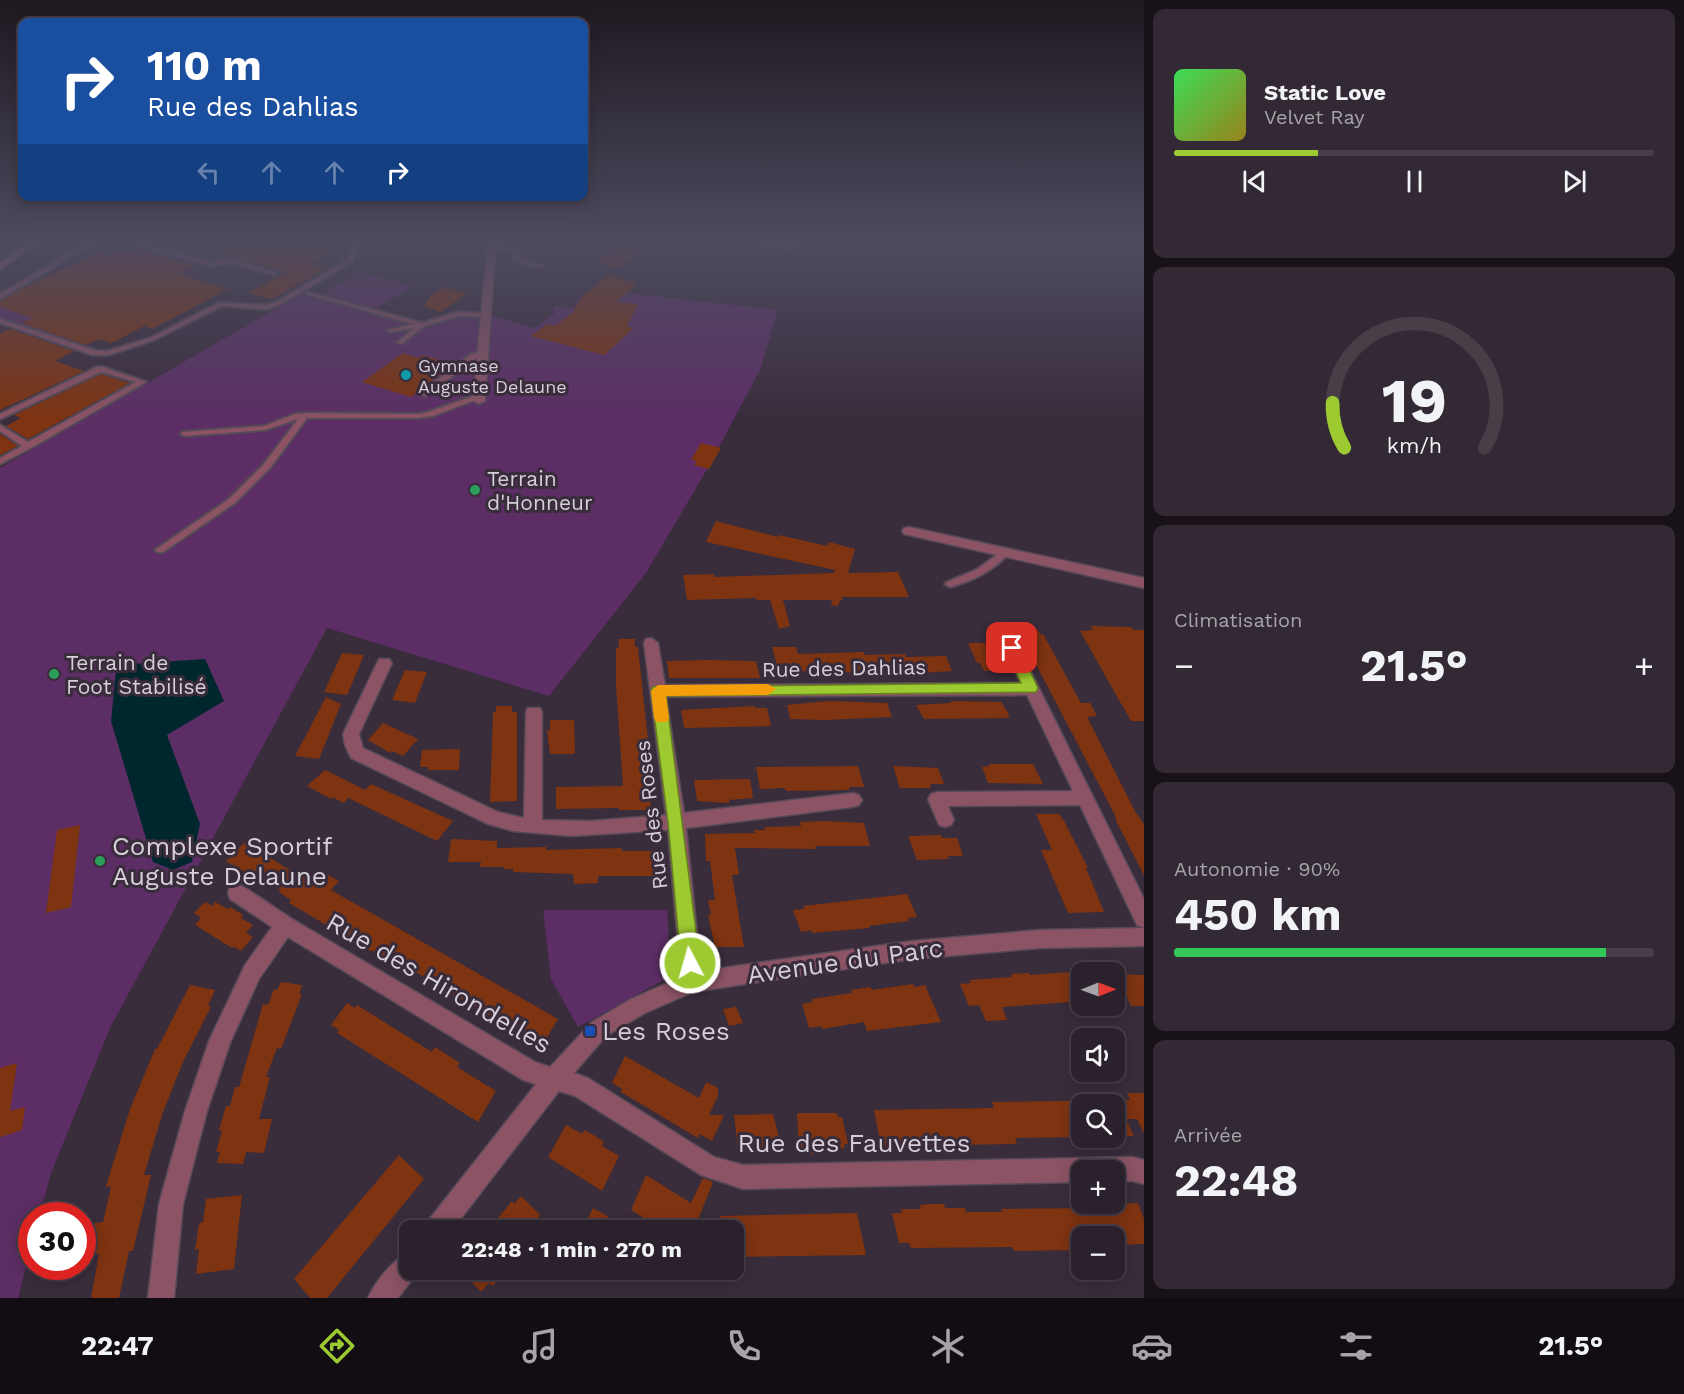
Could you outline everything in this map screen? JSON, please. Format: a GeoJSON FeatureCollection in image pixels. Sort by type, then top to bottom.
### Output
{"type":"FeatureCollection","features":[{"type":"Feature","properties":{"kind":"street"},"geometry":{"type":"LineString","coordinates":[[479,399],[487,302]]}},
{"type":"Feature","properties":{"kind":"street"},"geometry":{"type":"LineString","coordinates":[[909,531],[1144,583]]}},
{"type":"Feature","properties":{"kind":"street"},"geometry":{"type":"LineString","coordinates":[[1002,628],[1144,919]]}},
{"type":"Feature","properties":{"kind":"street","name":"Rue des Roses"},"geometry":{"type":"LineString","coordinates":[[651,643],[676,822],[692,982]]}},
{"type":"Feature","properties":{"kind":"street"},"geometry":{"type":"LineString","coordinates":[[384,663],[351,734],[357,753],[494,819],[532,827],[613,827],[676,822],[853,800]]}},
{"type":"Feature","properties":{"kind":"street","name":"Rue des Dahlias"},"geometry":{"type":"LineString","coordinates":[[658,691],[1031,688]]}},
{"type":"Feature","properties":{"kind":"street"},"geometry":{"type":"LineString","coordinates":[[532,827],[534,712]]}},
{"type":"Feature","properties":{"kind":"street"},"geometry":{"type":"LineString","coordinates":[[945,820],[937,799],[1083,798]]}},
{"type":"Feature","properties":{"kind":"street","name":"Rue des Hirondelles"},"geometry":{"type":"LineString","coordinates":[[237,893],[285,925],[531,1072],[554,1078]]}},
{"type":"Feature","properties":{"kind":"street"},"geometry":{"type":"LineString","coordinates":[[161,1298],[171,1204],[196,1111],[220,1041],[252,972],[285,925]]}},
{"type":"Feature","properties":{"kind":"street","name":"Avenue du Parc"},"geometry":{"type":"LineString","coordinates":[[445,1220],[554,1078],[599,1029],[638,1006],[692,982],[912,950],[1040,939],[1144,937]]}},
{"type":"Feature","properties":{"kind":"street","name":"Rue des Fauvettes"},"geometry":{"type":"LineString","coordinates":[[554,1078],[580,1086],[709,1167],[742,1177],[1120,1169],[1144,1172]]}},
{"type":"Feature","properties":{"kind":"street"},"geometry":{"type":"LineString","coordinates":[[381,1298],[399,1277]]}},
{"type":"Feature","properties":{"kind":"lane"},"geometry":{"type":"LineString","coordinates":[[0,321],[96,353],[108,353],[152,339],[221,304],[267,307],[281,302]]}},
{"type":"Feature","properties":{"kind":"lane"},"geometry":{"type":"LineString","coordinates":[[340,302],[423,325]]}},
{"type":"Feature","properties":{"kind":"lane"},"geometry":{"type":"LineString","coordinates":[[391,330],[423,325],[457,314],[486,315]]}},
{"type":"Feature","properties":{"kind":"lane"},"geometry":{"type":"LineString","coordinates":[[401,342],[423,325]]}},
{"type":"Feature","properties":{"kind":"lane"},"geometry":{"type":"LineString","coordinates":[[423,394],[474,356],[484,353]]}},
{"type":"Feature","properties":{"kind":"lane"},"geometry":{"type":"LineString","coordinates":[[0,417],[100,369],[142,382],[0,461]]}},
{"type":"Feature","properties":{"kind":"lane"},"geometry":{"type":"LineString","coordinates":[[279,414],[418,416],[479,399]]}},
{"type":"Feature","properties":{"kind":"lane"},"geometry":{"type":"LineString","coordinates":[[185,434],[264,428],[301,416]]}},
{"type":"Feature","properties":{"kind":"lane"},"geometry":{"type":"LineString","coordinates":[[160,550],[232,501],[267,466],[301,416]]}},
{"type":"Feature","properties":{"kind":"lane"},"geometry":{"type":"LineString","coordinates":[[0,427],[28,446]]}},
{"type":"Feature","properties":{"kind":"lane"},"geometry":{"type":"LineString","coordinates":[[950,584],[962,582],[999,559],[1005,552]]}},
{"type":"Feature","properties":{"kind":"shaded area","name":"Complexe Sportif Auguste Delaune"},"geometry":{"type":"Polygon","coordinates":[[[288,302],[333,302],[426,328],[454,317],[466,316],[494,317],[535,328],[556,312],[552,310],[555,306],[574,308],[578,302],[703,302],[778,310],[761,368],[709,466],[646,573],[549,696],[327,628],[111,1026],[51,1173],[43,1202],[18,1202],[18,1280],[23,1280],[18,1298],[0,1298],[0,468],[288,302]]]}},
{"type":"Feature","properties":{"kind":"shaded area"},"geometry":{"type":"Polygon","coordinates":[[[343,302],[387,302],[375,309],[343,302]]]}},
{"type":"Feature","properties":{"kind":"shaded area"},"geometry":{"type":"Polygon","coordinates":[[[4,308],[76,331],[61,339],[0,319],[0,309],[4,308]]]}},
{"type":"Feature","properties":{"kind":"shaded area"},"geometry":{"type":"Polygon","coordinates":[[[205,659],[224,701],[167,735],[200,824],[192,862],[173,870],[153,862],[111,721],[116,670],[133,664],[205,659]]]}},
{"type":"Feature","properties":{"kind":"shaded area"},"geometry":{"type":"Polygon","coordinates":[[[543,910],[667,910],[671,976],[578,1027],[551,979],[543,910]]]}},
{"type":"Feature","properties":{"kind":"building"},"geometry":{"type":"Polygon","coordinates":[[[0,302],[204,302],[152,329],[144,326],[112,343],[98,339],[86,345],[21,323],[33,318],[0,307],[0,302]]]}},
{"type":"Feature","properties":{"kind":"building"},"geometry":{"type":"Polygon","coordinates":[[[427,302],[456,302],[440,312],[424,306],[427,302]]]}},
{"type":"Feature","properties":{"kind":"building"},"geometry":{"type":"Polygon","coordinates":[[[579,302],[638,304],[627,326],[634,328],[604,355],[531,336],[547,324],[555,326],[573,312],[579,302]]]}},
{"type":"Feature","properties":{"kind":"building"},"geometry":{"type":"Polygon","coordinates":[[[10,329],[74,351],[55,361],[84,371],[0,410],[0,333],[10,329]]]}},
{"type":"Feature","properties":{"kind":"building","name":"Gymnase Auguste Delaune"},"geometry":{"type":"Polygon","coordinates":[[[403,353],[418,358],[422,355],[454,364],[411,397],[362,382],[403,353]]]}},
{"type":"Feature","properties":{"kind":"building"},"geometry":{"type":"Polygon","coordinates":[[[101,374],[130,383],[28,439],[6,426],[21,418],[14,415],[101,374]]]}},
{"type":"Feature","properties":{"kind":"building"},"geometry":{"type":"Polygon","coordinates":[[[0,434],[18,446],[0,455],[0,434]]]}},
{"type":"Feature","properties":{"kind":"building"},"geometry":{"type":"Polygon","coordinates":[[[701,443],[721,448],[709,469],[694,465],[697,461],[691,460],[701,443]]]}},
{"type":"Feature","properties":{"kind":"building"},"geometry":{"type":"Polygon","coordinates":[[[716,521],[778,537],[779,535],[827,546],[829,542],[855,549],[848,573],[898,572],[909,597],[841,597],[843,600],[840,600],[838,606],[831,605],[832,600],[783,600],[790,626],[779,629],[770,600],[757,600],[756,598],[687,600],[683,575],[714,574],[714,577],[834,573],[835,570],[706,542],[716,521]]]}},
{"type":"Feature","properties":{"kind":"building"},"geometry":{"type":"Polygon","coordinates":[[[1090,626],[1131,627],[1133,630],[1144,630],[1144,721],[1131,721],[1111,686],[1080,631],[1093,630],[1090,626]]]}},
{"type":"Feature","properties":{"kind":"building"},"geometry":{"type":"Polygon","coordinates":[[[1020,629],[1037,629],[1040,634],[1043,634],[1081,703],[1090,703],[1097,716],[1087,717],[1135,811],[1144,824],[1144,875],[1020,634],[1022,634],[1020,629]]]}},
{"type":"Feature","properties":{"kind":"building"},"geometry":{"type":"Polygon","coordinates":[[[618,639],[635,639],[635,647],[638,647],[649,749],[646,750],[651,810],[556,809],[556,787],[623,786],[616,685],[618,639]]]}},
{"type":"Feature","properties":{"kind":"building"},"geometry":{"type":"Polygon","coordinates":[[[968,643],[990,643],[1000,662],[997,662],[1001,671],[984,671],[980,663],[977,663],[968,643]]]}},
{"type":"Feature","properties":{"kind":"building"},"geometry":{"type":"Polygon","coordinates":[[[772,647],[796,647],[798,654],[864,652],[865,655],[905,654],[906,657],[946,656],[952,671],[889,675],[785,671],[778,669],[772,647]]]}},
{"type":"Feature","properties":{"kind":"building"},"geometry":{"type":"Polygon","coordinates":[[[342,653],[364,655],[347,695],[324,692],[342,653]]]}},
{"type":"Feature","properties":{"kind":"building"},"geometry":{"type":"Polygon","coordinates":[[[667,661],[756,661],[760,678],[669,678],[667,661]]]}},
{"type":"Feature","properties":{"kind":"building"},"geometry":{"type":"Polygon","coordinates":[[[405,670],[427,672],[415,703],[392,700],[405,670]]]}},
{"type":"Feature","properties":{"kind":"building"},"geometry":{"type":"Polygon","coordinates":[[[326,697],[341,704],[319,759],[295,756],[326,697]]]}},
{"type":"Feature","properties":{"kind":"building"},"geometry":{"type":"Polygon","coordinates":[[[828,701],[887,703],[892,717],[790,719],[787,705],[828,701]]]}},
{"type":"Feature","properties":{"kind":"building"},"geometry":{"type":"Polygon","coordinates":[[[951,701],[1001,702],[1010,716],[1007,716],[1008,718],[924,719],[916,705],[951,703],[951,701]]]}},
{"type":"Feature","properties":{"kind":"building"},"geometry":{"type":"Polygon","coordinates":[[[496,706],[512,706],[512,712],[517,712],[517,801],[490,802],[493,712],[496,712],[496,706]]]}},
{"type":"Feature","properties":{"kind":"building"},"geometry":{"type":"Polygon","coordinates":[[[755,706],[755,708],[767,708],[771,726],[684,728],[681,710],[755,706]]]}},
{"type":"Feature","properties":{"kind":"building"},"geometry":{"type":"Polygon","coordinates":[[[550,720],[574,720],[575,754],[550,754],[547,730],[550,730],[550,720]]]}},
{"type":"Feature","properties":{"kind":"building"},"geometry":{"type":"Polygon","coordinates":[[[383,723],[418,739],[403,756],[392,751],[390,753],[368,740],[383,723]]]}},
{"type":"Feature","properties":{"kind":"building"},"geometry":{"type":"Polygon","coordinates":[[[460,749],[459,770],[428,770],[428,767],[420,767],[422,750],[460,749]]]}},
{"type":"Feature","properties":{"kind":"building"},"geometry":{"type":"Polygon","coordinates":[[[989,764],[1033,764],[1043,784],[988,783],[982,767],[990,766],[989,764]]]}},
{"type":"Feature","properties":{"kind":"building"},"geometry":{"type":"Polygon","coordinates":[[[858,766],[864,787],[849,787],[849,790],[786,791],[785,788],[760,789],[756,767],[858,766]]]}},
{"type":"Feature","properties":{"kind":"building"},"geometry":{"type":"Polygon","coordinates":[[[893,766],[938,768],[944,784],[930,784],[931,788],[900,788],[893,766]]]}},
{"type":"Feature","properties":{"kind":"building"},"geometry":{"type":"Polygon","coordinates":[[[325,770],[365,790],[371,784],[453,821],[437,841],[348,798],[344,803],[332,797],[331,799],[307,786],[325,770]]]}},
{"type":"Feature","properties":{"kind":"building"},"geometry":{"type":"Polygon","coordinates":[[[750,779],[753,798],[729,800],[729,803],[697,801],[694,780],[750,779]]]}},
{"type":"Feature","properties":{"kind":"building"},"geometry":{"type":"Polygon","coordinates":[[[1036,814],[1059,814],[1064,821],[1088,868],[1086,868],[1104,912],[1068,913],[1041,850],[1052,850],[1036,814]]]}},
{"type":"Feature","properties":{"kind":"building"},"geometry":{"type":"Polygon","coordinates":[[[800,822],[864,823],[870,846],[815,846],[816,849],[735,848],[739,875],[732,875],[744,947],[715,947],[708,915],[711,915],[708,900],[715,900],[710,861],[706,861],[705,834],[755,833],[754,830],[765,830],[764,827],[801,826],[800,822]]]}},
{"type":"Feature","properties":{"kind":"building"},"geometry":{"type":"Polygon","coordinates":[[[80,825],[71,907],[46,913],[57,830],[80,825]]]}},
{"type":"Feature","properties":{"kind":"building"},"geometry":{"type":"Polygon","coordinates":[[[941,835],[942,838],[957,838],[963,856],[917,860],[908,836],[941,835]]]}},
{"type":"Feature","properties":{"kind":"building"},"geometry":{"type":"Polygon","coordinates":[[[451,839],[497,841],[497,848],[546,847],[546,850],[622,848],[622,851],[660,851],[662,876],[598,876],[598,883],[574,884],[573,874],[513,872],[513,869],[504,869],[504,867],[480,867],[481,862],[448,862],[451,839]]]}},
{"type":"Feature","properties":{"kind":"building"},"geometry":{"type":"Polygon","coordinates":[[[245,842],[296,874],[298,871],[318,883],[326,874],[339,881],[331,890],[558,1019],[542,1046],[507,1030],[509,1027],[392,958],[390,961],[370,951],[289,903],[291,900],[279,892],[281,890],[253,874],[250,876],[226,861],[245,842]]]}},
{"type":"Feature","properties":{"kind":"building"},"geometry":{"type":"Polygon","coordinates":[[[907,894],[917,917],[908,918],[909,921],[869,926],[870,928],[801,932],[793,910],[804,909],[803,906],[907,894]]]}},
{"type":"Feature","properties":{"kind":"building"},"geometry":{"type":"Polygon","coordinates":[[[205,902],[212,906],[215,902],[228,909],[230,907],[243,915],[241,918],[253,925],[246,933],[253,937],[241,951],[232,948],[195,925],[201,918],[194,913],[205,902]]]}},
{"type":"Feature","properties":{"kind":"building"},"geometry":{"type":"Polygon","coordinates":[[[1071,972],[1071,1002],[1002,1007],[1007,1020],[986,1021],[979,1005],[969,1006],[960,984],[971,983],[969,980],[1012,977],[1011,974],[1029,973],[1030,975],[1071,972]]]}},
{"type":"Feature","properties":{"kind":"building"},"geometry":{"type":"Polygon","coordinates":[[[1125,974],[1144,975],[1144,1006],[1131,1006],[1125,992],[1125,974]]]}},
{"type":"Feature","properties":{"kind":"building"},"geometry":{"type":"Polygon","coordinates":[[[281,982],[302,985],[299,994],[302,994],[281,1049],[277,1048],[266,1077],[270,1077],[259,1119],[272,1119],[264,1153],[246,1152],[243,1164],[217,1163],[220,1152],[216,1152],[222,1131],[219,1130],[226,1106],[230,1106],[235,1087],[239,1087],[263,1004],[268,1005],[274,989],[277,990],[281,982]]]}},
{"type":"Feature","properties":{"kind":"building"},"geometry":{"type":"Polygon","coordinates":[[[913,984],[914,987],[925,985],[941,1022],[867,1031],[864,1022],[822,1029],[821,1026],[809,1028],[802,1004],[812,1002],[812,999],[852,993],[851,990],[870,987],[872,990],[913,984]]]}},
{"type":"Feature","properties":{"kind":"building"},"geometry":{"type":"Polygon","coordinates":[[[190,985],[215,990],[208,1006],[211,1007],[183,1062],[163,1112],[144,1175],[151,1175],[133,1251],[129,1251],[119,1298],[91,1298],[99,1254],[96,1254],[96,1223],[103,1222],[111,1187],[106,1186],[130,1109],[155,1049],[190,985]]]}},
{"type":"Feature","properties":{"kind":"building"},"geometry":{"type":"Polygon","coordinates":[[[347,1003],[355,1008],[357,1005],[432,1052],[435,1047],[460,1063],[457,1067],[496,1091],[478,1122],[337,1033],[339,1030],[331,1025],[347,1003]]]}},
{"type":"Feature","properties":{"kind":"building"},"geometry":{"type":"Polygon","coordinates":[[[736,1007],[743,1023],[729,1026],[723,1009],[736,1007]]]}},
{"type":"Feature","properties":{"kind":"building"},"geometry":{"type":"Polygon","coordinates":[[[625,1056],[699,1098],[706,1082],[718,1088],[718,1096],[709,1115],[724,1115],[712,1141],[700,1134],[698,1138],[621,1092],[622,1089],[612,1083],[625,1056]]]}},
{"type":"Feature","properties":{"kind":"building"},"geometry":{"type":"Polygon","coordinates":[[[17,1063],[10,1111],[25,1107],[22,1130],[0,1137],[0,1068],[17,1063]]]}},
{"type":"Feature","properties":{"kind":"building"},"geometry":{"type":"Polygon","coordinates":[[[1127,1093],[1144,1093],[1144,1133],[1137,1119],[1126,1119],[1134,1136],[1125,1136],[1125,1100],[1130,1100],[1127,1093]]]}},
{"type":"Feature","properties":{"kind":"building"},"geometry":{"type":"Polygon","coordinates":[[[1071,1101],[1071,1137],[1015,1138],[1017,1144],[881,1146],[874,1110],[994,1108],[992,1102],[1071,1101]]]}},
{"type":"Feature","properties":{"kind":"building"},"geometry":{"type":"Polygon","coordinates":[[[797,1113],[837,1113],[838,1117],[842,1117],[848,1144],[844,1144],[845,1148],[824,1149],[825,1154],[803,1154],[803,1149],[799,1149],[797,1113]]]}},
{"type":"Feature","properties":{"kind":"building"},"geometry":{"type":"Polygon","coordinates":[[[773,1114],[782,1149],[738,1150],[734,1115],[773,1114]]]}},
{"type":"Feature","properties":{"kind":"building"},"geometry":{"type":"Polygon","coordinates":[[[566,1125],[582,1134],[584,1130],[595,1136],[604,1142],[602,1146],[619,1156],[602,1191],[548,1157],[566,1125]]]}},
{"type":"Feature","properties":{"kind":"building"},"geometry":{"type":"Polygon","coordinates":[[[399,1155],[424,1179],[327,1298],[310,1298],[294,1279],[399,1155]]]}},
{"type":"Feature","properties":{"kind":"building"},"geometry":{"type":"Polygon","coordinates":[[[646,1175],[691,1203],[703,1178],[713,1182],[698,1220],[647,1220],[631,1210],[646,1175]]]}},
{"type":"Feature","properties":{"kind":"building"},"geometry":{"type":"Polygon","coordinates":[[[242,1195],[234,1269],[196,1274],[199,1249],[195,1250],[199,1223],[203,1222],[206,1199],[242,1195]]]}},
{"type":"Feature","properties":{"kind":"building"},"geometry":{"type":"Polygon","coordinates":[[[521,1196],[540,1215],[537,1220],[496,1220],[512,1201],[514,1204],[521,1196]]]}},
{"type":"Feature","properties":{"kind":"building"},"geometry":{"type":"Polygon","coordinates":[[[1138,1203],[1144,1219],[1144,1244],[1125,1245],[1125,1226],[1071,1226],[1071,1250],[1014,1251],[1012,1247],[911,1248],[909,1243],[899,1243],[892,1213],[902,1213],[901,1209],[921,1209],[920,1205],[944,1204],[945,1208],[965,1208],[966,1212],[1071,1208],[1071,1214],[1125,1214],[1125,1204],[1138,1203]]]}},
{"type":"Feature","properties":{"kind":"building"},"geometry":{"type":"Polygon","coordinates":[[[593,1208],[609,1217],[607,1220],[587,1220],[593,1208]]]}},
{"type":"Feature","properties":{"kind":"building"},"geometry":{"type":"Polygon","coordinates":[[[857,1213],[866,1255],[744,1257],[744,1220],[720,1220],[720,1216],[857,1213]]]}},
{"type":"Feature","properties":{"kind":"building"},"geometry":{"type":"Polygon","coordinates":[[[470,1280],[497,1280],[493,1286],[489,1283],[481,1292],[470,1280]]]}},
{"type":"Feature","properties":{"kind":"slow traffic"},"geometry":{"type":"LineString","coordinates":[[662,718],[658,691],[768,689]]}},
{"type":"Feature","properties":{"kind":"place","name":"Gymnase Auguste Delaune"},"geometry":{"type":"Point","coordinates":[406,375]}},
{"type":"Feature","properties":{"kind":"place","name":"Terrain d'Honneur"},"geometry":{"type":"Point","coordinates":[475,490]}},
{"type":"Feature","properties":{"kind":"place","name":"Terrain de Foot Stabilisé"},"geometry":{"type":"Point","coordinates":[54,674]}},
{"type":"Feature","properties":{"kind":"place","name":"Complexe Sportif Auguste Delaune"},"geometry":{"type":"Point","coordinates":[100,861]}},
{"type":"Feature","properties":{"kind":"place","name":"Les Roses"},"geometry":{"type":"Point","coordinates":[590,1031]}},
{"type":"Feature","properties":{"kind":"route"},"geometry":{"type":"LineString","coordinates":[[690,963],[676,822],[658,691],[1031,688],[1012,648]]}}]}
